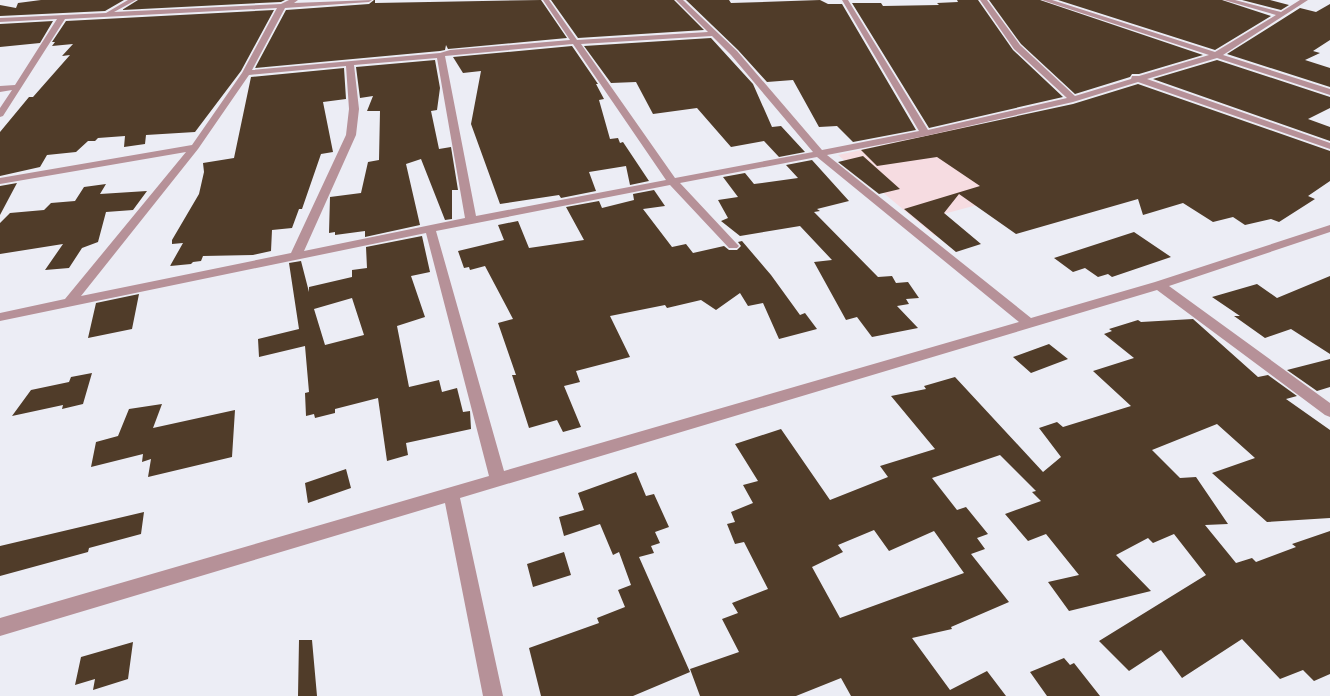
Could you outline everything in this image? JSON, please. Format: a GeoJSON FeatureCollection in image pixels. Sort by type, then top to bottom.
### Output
{"type":"FeatureCollection","features":[{"type":"Feature","properties":{"kind":"street"},"geometry":{"type":"LineString","coordinates":[[104,14],[133,0]]}},
{"type":"Feature","properties":{"kind":"street"},"geometry":{"type":"LineString","coordinates":[[69,303],[195,147],[246,73],[282,6],[295,0]]}},
{"type":"Feature","properties":{"kind":"street"},"geometry":{"type":"LineString","coordinates":[[0,20],[369,0]]}},
{"type":"Feature","properties":{"kind":"street"},"geometry":{"type":"LineString","coordinates":[[546,0],[672,181],[733,246]]}},
{"type":"Feature","properties":{"kind":"street"},"geometry":{"type":"LineString","coordinates":[[679,0],[716,34],[819,154],[1029,323]]}},
{"type":"Feature","properties":{"kind":"street"},"geometry":{"type":"LineString","coordinates":[[844,0],[925,134]]}},
{"type":"Feature","properties":{"kind":"street"},"geometry":{"type":"LineString","coordinates":[[983,0],[1017,47],[1073,99]]}},
{"type":"Feature","properties":{"kind":"street"},"geometry":{"type":"LineString","coordinates":[[1045,0],[1330,92]]}},
{"type":"Feature","properties":{"kind":"street"},"geometry":{"type":"LineString","coordinates":[[1227,0],[1281,14]]}},
{"type":"Feature","properties":{"kind":"street"},"geometry":{"type":"LineString","coordinates":[[0,317],[430,228],[925,134],[1073,99],[1135,78],[1215,56],[1305,0]]}},
{"type":"Feature","properties":{"kind":"street"},"geometry":{"type":"LineString","coordinates":[[0,114],[19,87],[40,47],[63,16]]}},
{"type":"Feature","properties":{"kind":"street"},"geometry":{"type":"LineString","coordinates":[[246,73],[441,55],[450,52],[575,42],[716,34]]}},
{"type":"Feature","properties":{"kind":"street"},"geometry":{"type":"LineString","coordinates":[[441,55],[471,220]]}},
{"type":"Feature","properties":{"kind":"street"},"geometry":{"type":"LineString","coordinates":[[296,255],[351,135],[354,109],[350,64]]}},
{"type":"Feature","properties":{"kind":"street"},"geometry":{"type":"LineString","coordinates":[[1135,78],[1330,146]]}},
{"type":"Feature","properties":{"kind":"street"},"geometry":{"type":"LineString","coordinates":[[0,89],[19,87]]}},
{"type":"Feature","properties":{"kind":"street"},"geometry":{"type":"LineString","coordinates":[[0,181],[195,147]]}},
{"type":"Feature","properties":{"kind":"street"},"geometry":{"type":"LineString","coordinates":[[430,228],[498,479]]}},
{"type":"Feature","properties":{"kind":"street"},"geometry":{"type":"LineString","coordinates":[[0,627],[1159,285],[1330,228]]}},
{"type":"Feature","properties":{"kind":"street"},"geometry":{"type":"LineString","coordinates":[[1159,285],[1330,411]]}},
{"type":"Feature","properties":{"kind":"street"},"geometry":{"type":"LineString","coordinates":[[451,494],[493,696]]}},
{"type":"Feature","properties":{"kind":"shaded area"},"geometry":{"type":"Polygon","coordinates":[[[968,126],[1039,170],[1048,186],[936,216],[954,231],[935,236],[838,155],[968,126]]]}},
{"type":"Feature","properties":{"kind":"building"},"geometry":{"type":"Polygon","coordinates":[[[41,0],[124,0],[105,11],[0,16],[0,5],[16,8],[18,3],[41,0]]]}},
{"type":"Feature","properties":{"kind":"building"},"geometry":{"type":"Polygon","coordinates":[[[138,0],[285,0],[281,2],[122,10],[138,0]]]}},
{"type":"Feature","properties":{"kind":"building"},"geometry":{"type":"Polygon","coordinates":[[[374,0],[375,3],[541,0],[567,38],[448,49],[446,45],[445,50],[440,51],[255,68],[286,10],[369,4],[374,0]]]}},
{"type":"Feature","properties":{"kind":"building"},"geometry":{"type":"Polygon","coordinates":[[[551,0],[674,0],[704,30],[578,38],[551,0]]]}},
{"type":"Feature","properties":{"kind":"building"},"geometry":{"type":"Polygon","coordinates":[[[686,0],[729,0],[731,3],[820,0],[828,4],[842,4],[916,130],[853,142],[837,126],[819,127],[793,80],[767,82],[738,50],[686,0]]]}},
{"type":"Feature","properties":{"kind":"building"},"geometry":{"type":"Polygon","coordinates":[[[957,0],[978,0],[1013,50],[1063,97],[929,128],[852,3],[881,3],[883,6],[939,5],[937,3],[958,2],[957,0]]]}},
{"type":"Feature","properties":{"kind":"building"},"geometry":{"type":"Polygon","coordinates":[[[989,0],[1040,0],[1203,55],[1139,74],[1132,74],[1130,77],[1075,94],[1021,44],[989,0]]]}},
{"type":"Feature","properties":{"kind":"building"},"geometry":{"type":"Polygon","coordinates":[[[1058,0],[1222,0],[1271,16],[1215,50],[1058,0]]]}},
{"type":"Feature","properties":{"kind":"building"},"geometry":{"type":"Polygon","coordinates":[[[1242,0],[1270,0],[1289,5],[1281,10],[1242,0]]]}},
{"type":"Feature","properties":{"kind":"building"},"geometry":{"type":"Polygon","coordinates":[[[1330,4],[1330,40],[1313,51],[1320,53],[1305,60],[1330,68],[1330,87],[1227,54],[1300,8],[1316,12],[1330,4]]]}},
{"type":"Feature","properties":{"kind":"building"},"geometry":{"type":"Polygon","coordinates":[[[274,10],[241,71],[195,132],[146,135],[145,144],[124,147],[125,136],[98,138],[95,141],[88,141],[76,152],[47,155],[40,167],[0,176],[0,132],[29,97],[33,97],[70,55],[62,56],[73,44],[52,46],[55,42],[52,42],[66,21],[274,10]]]}},
{"type":"Feature","properties":{"kind":"building"},"geometry":{"type":"Polygon","coordinates":[[[53,21],[40,43],[0,47],[0,24],[53,21]]]}},
{"type":"Feature","properties":{"kind":"building"},"geometry":{"type":"Polygon","coordinates":[[[711,38],[753,84],[772,127],[781,126],[805,152],[779,157],[764,141],[731,147],[697,108],[653,114],[636,82],[611,83],[584,46],[711,38]]]}},
{"type":"Feature","properties":{"kind":"building"},"geometry":{"type":"Polygon","coordinates":[[[572,46],[598,84],[596,84],[604,99],[599,100],[610,139],[618,138],[620,143],[623,142],[649,181],[630,185],[626,166],[589,172],[596,191],[561,198],[559,195],[500,204],[471,124],[481,71],[463,73],[453,57],[572,46]]]}},
{"type":"Feature","properties":{"kind":"building"},"geometry":{"type":"Polygon","coordinates":[[[435,60],[440,88],[437,110],[431,111],[439,149],[451,147],[458,190],[452,190],[452,219],[445,220],[421,159],[406,164],[420,225],[365,237],[365,231],[335,235],[335,232],[329,233],[330,197],[361,193],[368,162],[379,160],[380,111],[367,111],[373,96],[360,98],[356,67],[435,60]]]}},
{"type":"Feature","properties":{"kind":"building"},"geometry":{"type":"Polygon","coordinates":[[[1217,60],[1330,97],[1330,108],[1308,119],[1330,127],[1330,141],[1153,79],[1217,60]]]}},
{"type":"Feature","properties":{"kind":"building"},"geometry":{"type":"Polygon","coordinates":[[[344,68],[346,99],[323,102],[333,152],[321,154],[302,209],[299,209],[292,228],[272,230],[271,251],[253,255],[203,256],[201,261],[170,266],[183,243],[172,244],[172,240],[199,194],[204,172],[203,163],[234,158],[251,77],[344,68]]]}},
{"type":"Feature","properties":{"kind":"building"},"geometry":{"type":"Polygon","coordinates":[[[1138,84],[1330,151],[1330,181],[1308,196],[1315,199],[1279,222],[1271,219],[1245,225],[1233,217],[1213,222],[1183,203],[1143,215],[1138,199],[1016,234],[959,194],[944,213],[981,244],[956,252],[904,209],[980,186],[937,157],[877,166],[861,150],[1073,104],[1138,84]]]}},
{"type":"Feature","properties":{"kind":"building"},"geometry":{"type":"Polygon","coordinates":[[[863,156],[900,189],[879,194],[838,162],[863,156]]]}},
{"type":"Feature","properties":{"kind":"building"},"geometry":{"type":"Polygon","coordinates":[[[812,160],[849,201],[817,209],[820,211],[814,212],[878,277],[892,276],[896,283],[908,282],[919,298],[906,299],[909,304],[897,306],[918,328],[872,337],[857,317],[846,320],[814,262],[832,260],[800,226],[740,236],[721,221],[728,218],[718,200],[738,197],[723,177],[745,173],[754,184],[798,178],[786,165],[812,160]]]}},
{"type":"Feature","properties":{"kind":"building"},"geometry":{"type":"Polygon","coordinates":[[[17,183],[0,215],[0,186],[17,183]]]}},
{"type":"Feature","properties":{"kind":"building"},"geometry":{"type":"Polygon","coordinates":[[[106,184],[100,194],[147,191],[133,210],[106,212],[98,242],[82,248],[69,268],[45,270],[63,244],[0,254],[0,223],[10,213],[44,210],[51,203],[75,201],[84,187],[106,184]]]}},
{"type":"Feature","properties":{"kind":"building"},"geometry":{"type":"Polygon","coordinates":[[[654,190],[665,206],[643,209],[672,247],[686,244],[693,253],[724,246],[729,250],[737,250],[741,246],[738,242],[742,241],[771,275],[800,315],[805,313],[817,329],[779,339],[763,303],[748,306],[740,293],[716,310],[701,300],[667,308],[665,305],[610,316],[630,357],[576,371],[580,382],[564,386],[581,427],[563,432],[557,420],[529,428],[512,375],[516,375],[498,323],[513,319],[485,266],[470,270],[469,267],[464,268],[458,251],[504,240],[498,225],[518,221],[529,248],[584,240],[566,207],[599,201],[602,208],[634,200],[633,194],[654,190]]]}},
{"type":"Feature","properties":{"kind":"building"},"geometry":{"type":"Polygon","coordinates":[[[1134,232],[1171,257],[1112,277],[1108,274],[1098,277],[1085,268],[1073,272],[1054,258],[1134,232]]]}},
{"type":"Feature","properties":{"kind":"building"},"geometry":{"type":"Polygon","coordinates":[[[422,236],[430,272],[411,276],[425,317],[397,326],[409,387],[439,380],[442,392],[457,388],[463,412],[470,411],[471,429],[406,443],[408,455],[387,461],[378,398],[335,409],[335,413],[315,418],[314,414],[306,416],[305,393],[309,392],[305,346],[259,357],[258,339],[299,329],[289,263],[301,261],[309,292],[309,287],[352,277],[352,270],[367,268],[366,247],[422,236]],[[352,298],[314,309],[325,345],[364,335],[352,298]]]}},
{"type":"Feature","properties":{"kind":"building"},"geometry":{"type":"Polygon","coordinates":[[[1330,276],[1330,354],[1291,329],[1265,338],[1234,316],[1240,316],[1212,297],[1257,284],[1277,298],[1330,276]]]}},
{"type":"Feature","properties":{"kind":"building"},"geometry":{"type":"Polygon","coordinates":[[[139,294],[132,329],[88,338],[96,303],[139,294]]]}},
{"type":"Feature","properties":{"kind":"building"},"geometry":{"type":"Polygon","coordinates":[[[1193,319],[1258,377],[1268,375],[1297,396],[1286,399],[1330,430],[1330,518],[1267,522],[1212,473],[1255,458],[1217,424],[1152,450],[1180,478],[1196,477],[1228,524],[1205,525],[1236,563],[1252,558],[1256,562],[1296,547],[1292,544],[1330,531],[1330,674],[1314,681],[1303,670],[1280,679],[1242,639],[1182,678],[1161,650],[1129,671],[1099,641],[1206,575],[1174,534],[1153,543],[1148,538],[1116,555],[1151,591],[1069,611],[1048,582],[1079,575],[1046,534],[1028,541],[1005,514],[1041,501],[1032,492],[1036,491],[1000,455],[932,478],[957,510],[966,507],[988,534],[977,538],[985,549],[971,554],[1009,602],[951,627],[952,629],[912,638],[950,690],[987,671],[1006,696],[851,696],[841,678],[796,696],[700,696],[690,669],[739,652],[722,619],[738,613],[732,603],[768,589],[744,542],[735,544],[727,524],[735,522],[731,512],[753,503],[743,485],[758,481],[735,444],[781,429],[830,500],[888,477],[880,466],[935,449],[891,396],[926,389],[924,386],[955,377],[1043,472],[1061,457],[1039,428],[1057,422],[1063,427],[1131,406],[1093,371],[1134,358],[1104,334],[1112,331],[1109,329],[1138,320],[1141,322],[1193,319]],[[874,530],[838,545],[843,552],[812,567],[840,618],[964,573],[934,531],[889,551],[874,530]]]}},
{"type":"Feature","properties":{"kind":"building"},"geometry":{"type":"Polygon","coordinates":[[[1049,344],[1068,359],[1031,373],[1013,357],[1049,344]]]}},
{"type":"Feature","properties":{"kind":"building"},"geometry":{"type":"Polygon","coordinates":[[[1330,359],[1330,387],[1317,391],[1287,370],[1330,359]]]}},
{"type":"Feature","properties":{"kind":"building"},"geometry":{"type":"Polygon","coordinates":[[[92,373],[83,404],[62,409],[63,405],[12,416],[31,390],[69,382],[71,377],[92,373]]]}},
{"type":"Feature","properties":{"kind":"building"},"geometry":{"type":"Polygon","coordinates":[[[162,404],[153,428],[235,410],[232,457],[148,477],[151,459],[142,462],[143,454],[91,467],[96,442],[118,436],[129,409],[162,404]]]}},
{"type":"Feature","properties":{"kind":"building"},"geometry":{"type":"Polygon","coordinates":[[[346,469],[351,488],[308,503],[305,483],[346,469]]]}},
{"type":"Feature","properties":{"kind":"building"},"geometry":{"type":"Polygon","coordinates":[[[636,472],[646,496],[654,494],[669,527],[655,532],[660,543],[651,546],[654,553],[639,557],[690,672],[633,696],[541,696],[529,648],[599,623],[597,618],[625,607],[618,590],[631,585],[619,552],[613,555],[600,524],[564,536],[559,517],[584,510],[578,493],[636,472]]]}},
{"type":"Feature","properties":{"kind":"building"},"geometry":{"type":"Polygon","coordinates":[[[144,512],[141,534],[89,548],[88,552],[0,576],[0,546],[144,512]]]}},
{"type":"Feature","properties":{"kind":"building"},"geometry":{"type":"Polygon","coordinates":[[[564,552],[571,575],[533,587],[527,564],[564,552]]]}},
{"type":"Feature","properties":{"kind":"building"},"geometry":{"type":"Polygon","coordinates":[[[299,640],[312,640],[317,696],[298,696],[299,640]]]}},
{"type":"Feature","properties":{"kind":"building"},"geometry":{"type":"Polygon","coordinates":[[[133,642],[128,679],[93,690],[95,679],[75,685],[81,657],[133,642]]]}},
{"type":"Feature","properties":{"kind":"building"},"geometry":{"type":"Polygon","coordinates":[[[1064,658],[1070,665],[1074,663],[1100,696],[1047,696],[1030,672],[1064,658]]]}}]}
